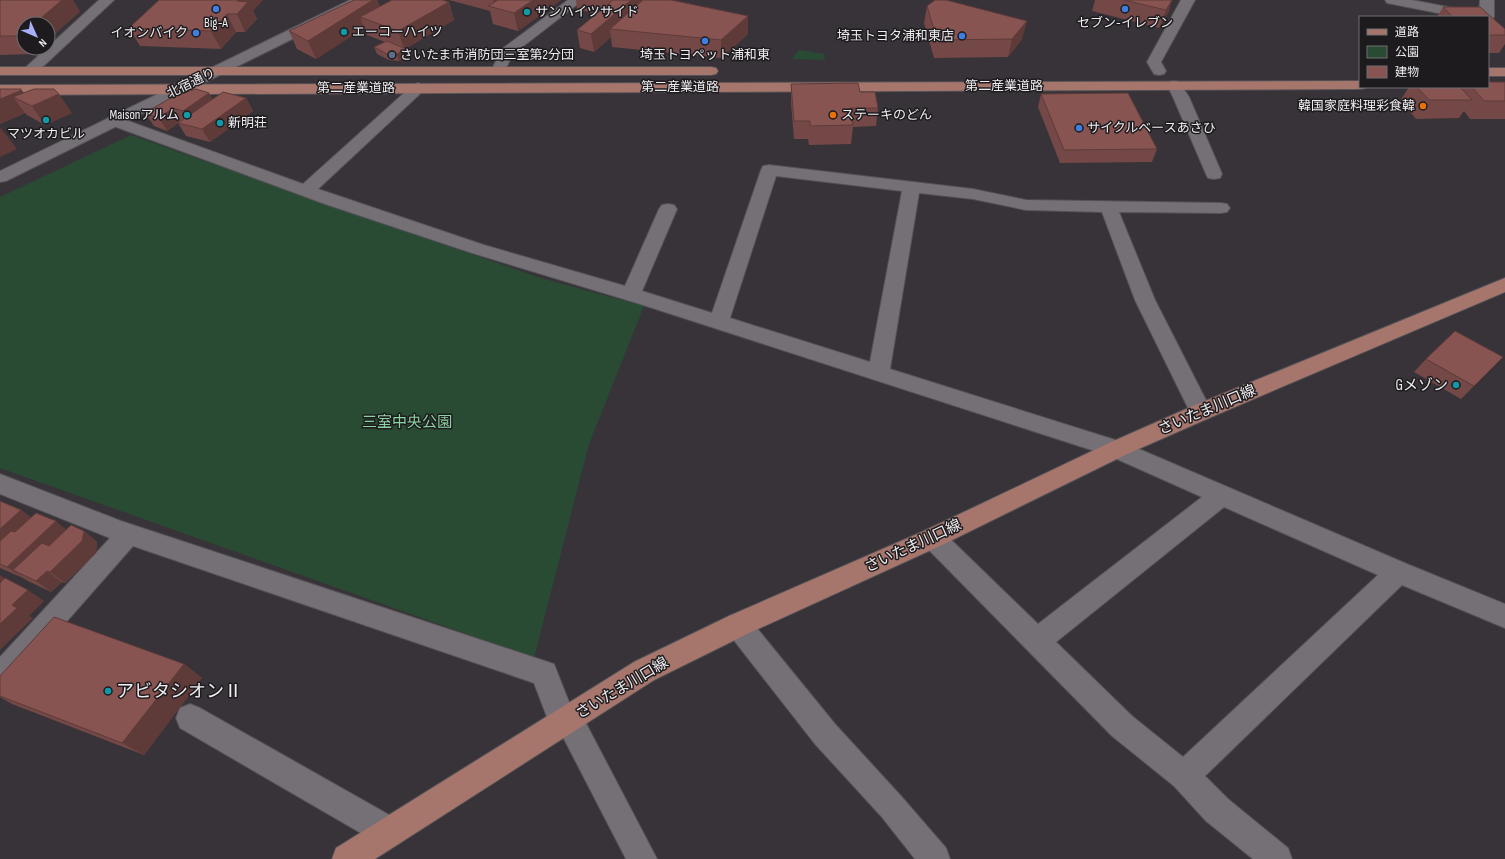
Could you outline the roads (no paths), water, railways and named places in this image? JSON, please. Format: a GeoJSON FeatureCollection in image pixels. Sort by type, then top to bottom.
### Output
{"type":"FeatureCollection","features":[{"type":"Feature","properties":{"kind":"main road","name":"第二産業道路"},"geometry":{"type":"LineString","coordinates":[[0,71],[721,71]]}},
{"type":"Feature","properties":{"kind":"main road","name":"第二産業道路"},"geometry":{"type":"LineString","coordinates":[[1143,71],[1159,71],[1174,78]]}},
{"type":"Feature","properties":{"kind":"main road"},"geometry":{"type":"LineString","coordinates":[[1267,71],[1359,72]]}},
{"type":"Feature","properties":{"kind":"main road"},"geometry":{"type":"LineString","coordinates":[[1489,72],[1505,72]]}},
{"type":"Feature","properties":{"kind":"main road","name":"第二産業道路"},"geometry":{"type":"LineString","coordinates":[[1,91],[181,88],[418,88],[1174,78],[1359,85]]}},
{"type":"Feature","properties":{"kind":"main road"},"geometry":{"type":"LineString","coordinates":[[1489,84],[1505,84]]}},
{"type":"Feature","properties":{"kind":"main road","name":"さいたま川口線"},"geometry":{"type":"LineString","coordinates":[[348,859],[644,670],[738,625],[933,538],[1118,449],[1201,412],[1502,289]]}},
{"type":"Feature","properties":{"kind":"street"},"geometry":{"type":"LineString","coordinates":[[30,71],[106,0]]}},
{"type":"Feature","properties":{"kind":"street","name":"北宿通り"},"geometry":{"type":"LineString","coordinates":[[0,176],[360,0]]}},
{"type":"Feature","properties":{"kind":"street"},"geometry":{"type":"LineString","coordinates":[[498,71],[507,52],[576,0]]}},
{"type":"Feature","properties":{"kind":"street"},"geometry":{"type":"LineString","coordinates":[[1392,0],[1469,16]]}},
{"type":"Feature","properties":{"kind":"street"},"geometry":{"type":"LineString","coordinates":[[1486,16],[1487,0]]}},
{"type":"Feature","properties":{"kind":"street"},"geometry":{"type":"LineString","coordinates":[[1159,71],[1154,62],[1180,5]]}},
{"type":"Feature","properties":{"kind":"street"},"geometry":{"type":"LineString","coordinates":[[1174,78],[1214,174]]}},
{"type":"Feature","properties":{"kind":"street"},"geometry":{"type":"LineString","coordinates":[[306,191],[418,88]]}},
{"type":"Feature","properties":{"kind":"street"},"geometry":{"type":"LineString","coordinates":[[114,121],[306,191],[478,249],[631,294],[1118,449],[1398,572],[1505,616]]}},
{"type":"Feature","properties":{"kind":"street"},"geometry":{"type":"LineString","coordinates":[[719,322],[769,170],[911,188],[974,194],[1026,205],[1221,208]]}},
{"type":"Feature","properties":{"kind":"street"},"geometry":{"type":"LineString","coordinates":[[879,372],[911,188]]}},
{"type":"Feature","properties":{"kind":"street"},"geometry":{"type":"LineString","coordinates":[[1108,206],[1145,300],[1201,412]]}},
{"type":"Feature","properties":{"kind":"street"},"geometry":{"type":"LineString","coordinates":[[631,294],[668,210]]}},
{"type":"Feature","properties":{"kind":"street"},"geometry":{"type":"LineString","coordinates":[[0,484],[117,530],[544,673],[566,721],[642,859]]}},
{"type":"Feature","properties":{"kind":"street"},"geometry":{"type":"LineString","coordinates":[[1038,641],[1222,495]]}},
{"type":"Feature","properties":{"kind":"street"},"geometry":{"type":"LineString","coordinates":[[0,677],[129,534]]}},
{"type":"Feature","properties":{"kind":"street"},"geometry":{"type":"LineString","coordinates":[[933,538],[1038,641],[1080,686],[1122,726],[1184,776],[1217,810],[1277,859]]}},
{"type":"Feature","properties":{"kind":"street"},"geometry":{"type":"LineString","coordinates":[[1184,776],[1398,572]]}},
{"type":"Feature","properties":{"kind":"street"},"geometry":{"type":"LineString","coordinates":[[738,625],[825,734],[891,806],[935,859]]}},
{"type":"Feature","properties":{"kind":"street"},"geometry":{"type":"LineString","coordinates":[[190,718],[389,832]]}},
{"type":"Feature","properties":{"kind":"place","name":"Big-A"},"geometry":{"type":"Point","coordinates":[216,9]}},
{"type":"Feature","properties":{"kind":"place","name":"セブン-イレブン"},"geometry":{"type":"Point","coordinates":[1125,9]}},
{"type":"Feature","properties":{"kind":"place","name":"サンハイツサイド"},"geometry":{"type":"Point","coordinates":[527,12]}},
{"type":"Feature","properties":{"kind":"place","name":"エーコーハイツ"},"geometry":{"type":"Point","coordinates":[344,32]}},
{"type":"Feature","properties":{"kind":"place","name":"イオンバイク"},"geometry":{"type":"Point","coordinates":[196,33]}},
{"type":"Feature","properties":{"kind":"place","name":"埼玉トヨタ浦和東店"},"geometry":{"type":"Point","coordinates":[962,36]}},
{"type":"Feature","properties":{"kind":"place","name":"埼玉トヨペット浦和東"},"geometry":{"type":"Point","coordinates":[705,41]}},
{"type":"Feature","properties":{"kind":"place","name":"さいたま市消防団三室第2分団"},"geometry":{"type":"Point","coordinates":[392,55]}},
{"type":"Feature","properties":{"kind":"place","name":"韓国家庭料理彩食韓"},"geometry":{"type":"Point","coordinates":[1423,106]}},
{"type":"Feature","properties":{"kind":"place","name":"Maisonアルム"},"geometry":{"type":"Point","coordinates":[187,115]}},
{"type":"Feature","properties":{"kind":"place","name":"ステーキのどん"},"geometry":{"type":"Point","coordinates":[833,115]}},
{"type":"Feature","properties":{"kind":"place","name":"マツオカビル"},"geometry":{"type":"Point","coordinates":[46,120]}},
{"type":"Feature","properties":{"kind":"place","name":"新明荘"},"geometry":{"type":"Point","coordinates":[220,123]}},
{"type":"Feature","properties":{"kind":"place","name":"サイクルベースあさひ"},"geometry":{"type":"Point","coordinates":[1079,128]}},
{"type":"Feature","properties":{"kind":"place","name":"Gメゾン"},"geometry":{"type":"Point","coordinates":[1456,385]}},
{"type":"Feature","properties":{"kind":"place","name":"アビタシオンⅡ"},"geometry":{"type":"Point","coordinates":[108,691]}},
{"type":"Feature","properties":{"kind":"park label","name":"三室中央公園"},"geometry":{"type":"Point","coordinates":[407,422]}}]}
